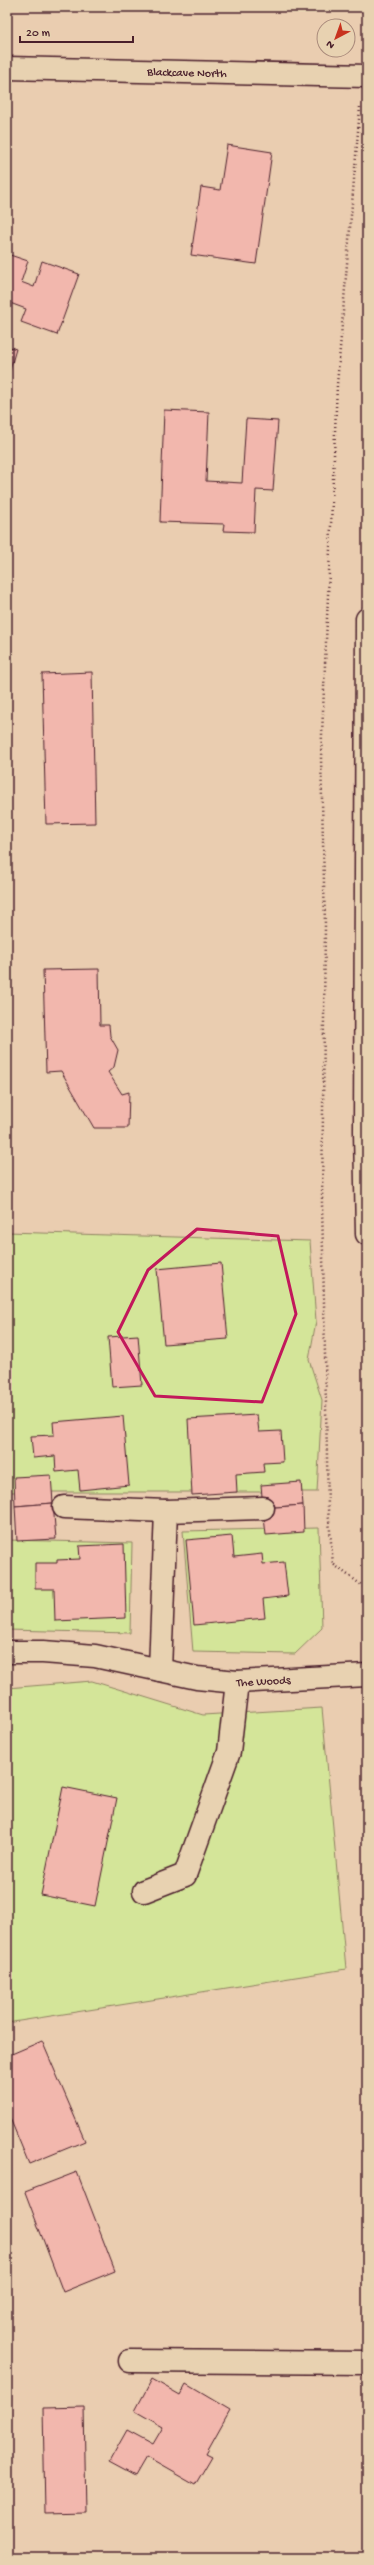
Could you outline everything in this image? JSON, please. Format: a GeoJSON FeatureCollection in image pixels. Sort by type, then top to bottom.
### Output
{"type":"FeatureCollection","features":[{"type":"Feature","properties":{"kind":"street","name":"Blackcave North"},"geometry":{"type":"LineString","coordinates":[[7,68],[365,76]]}},
{"type":"Feature","properties":{"kind":"street"},"geometry":{"type":"LineString","coordinates":[[367,619],[367,1234]]}},
{"type":"Feature","properties":{"kind":"street"},"geometry":{"type":"LineString","coordinates":[[64,1507],[166,1512],[263,1508]]}},
{"type":"Feature","properties":{"kind":"street"},"geometry":{"type":"LineString","coordinates":[[160,1670],[166,1512]]}},
{"type":"Feature","properties":{"kind":"street","name":"The Woods"},"geometry":{"type":"LineString","coordinates":[[7,1652],[43,1652],[95,1656],[197,1678],[237,1682],[367,1675]]}},
{"type":"Feature","properties":{"kind":"street"},"geometry":{"type":"LineString","coordinates":[[144,1891],[185,1875],[229,1752],[237,1682]]}},
{"type":"Feature","properties":{"kind":"street"},"geometry":{"type":"LineString","coordinates":[[130,2361],[367,2363]]}},
{"type":"Feature","properties":{"kind":"path"},"geometry":{"type":"LineString","coordinates":[[367,36],[365,76],[337,385],[321,758],[325,925],[322,1202],[328,1509],[333,1564],[367,1589]]}},
{"type":"Feature","properties":{"kind":"highlighted area"},"geometry":{"type":"Polygon","coordinates":[[[197,1229],[278,1236],[296,1314],[262,1402],[155,1396],[118,1332],[148,1270],[197,1229]]]}},
{"type":"Feature","properties":{"kind":"green space"},"geometry":{"type":"Polygon","coordinates":[[[7,1232],[310,1241],[316,1321],[309,1360],[322,1400],[317,1492],[7,1492],[7,1232]]]}},
{"type":"Feature","properties":{"kind":"green space"},"geometry":{"type":"Polygon","coordinates":[[[319,1528],[322,1628],[295,1654],[193,1652],[183,1531],[319,1528]]]}},
{"type":"Feature","properties":{"kind":"green space"},"geometry":{"type":"Polygon","coordinates":[[[7,1540],[132,1543],[130,1633],[7,1630],[7,1540]]]}},
{"type":"Feature","properties":{"kind":"green space"},"geometry":{"type":"Polygon","coordinates":[[[92,1681],[203,1715],[322,1708],[346,1969],[7,2023],[7,1688],[92,1681]]]}},
{"type":"Feature","properties":{"kind":"building"},"geometry":{"type":"Polygon","coordinates":[[[227,145],[272,152],[256,264],[191,255],[201,187],[220,190],[227,145]]]}},
{"type":"Feature","properties":{"kind":"building"},"geometry":{"type":"Polygon","coordinates":[[[7,254],[28,261],[21,282],[34,287],[42,261],[79,274],[57,335],[21,322],[26,309],[10,303],[7,315],[7,254]]]}},
{"type":"Feature","properties":{"kind":"building"},"geometry":{"type":"Polygon","coordinates":[[[7,346],[16,349],[7,380],[7,346]]]}},
{"type":"Feature","properties":{"kind":"building"},"geometry":{"type":"Polygon","coordinates":[[[164,410],[209,412],[206,481],[242,483],[246,419],[278,421],[273,491],[256,490],[254,532],[223,531],[224,524],[160,522],[164,410]]]}},
{"type":"Feature","properties":{"kind":"building"},"geometry":{"type":"Polygon","coordinates":[[[92,672],[95,823],[46,824],[42,674],[92,672]]]}},
{"type":"Feature","properties":{"kind":"building"},"geometry":{"type":"Polygon","coordinates":[[[99,969],[100,1025],[109,1025],[110,1036],[118,1050],[114,1067],[108,1072],[122,1094],[129,1092],[128,1128],[94,1128],[61,1071],[46,1072],[43,970],[99,969]]]}},
{"type":"Feature","properties":{"kind":"building"},"geometry":{"type":"Polygon","coordinates":[[[221,1263],[228,1339],[164,1344],[157,1269],[221,1263]]]}},
{"type":"Feature","properties":{"kind":"building"},"geometry":{"type":"Polygon","coordinates":[[[138,1335],[142,1385],[112,1387],[108,1337],[138,1335]]]}},
{"type":"Feature","properties":{"kind":"building"},"geometry":{"type":"Polygon","coordinates":[[[257,1415],[259,1432],[281,1431],[283,1462],[263,1463],[264,1472],[236,1474],[237,1492],[192,1495],[188,1419],[257,1415]]]}},
{"type":"Feature","properties":{"kind":"building"},"geometry":{"type":"Polygon","coordinates":[[[123,1416],[129,1485],[80,1490],[78,1470],[56,1472],[55,1456],[33,1458],[31,1436],[54,1435],[53,1422],[123,1416]]]}},
{"type":"Feature","properties":{"kind":"building"},"geometry":{"type":"Polygon","coordinates":[[[51,1475],[53,1503],[15,1506],[14,1477],[51,1475]]]}},
{"type":"Feature","properties":{"kind":"building"},"geometry":{"type":"Polygon","coordinates":[[[301,1482],[303,1505],[263,1508],[261,1485],[301,1482]]]}},
{"type":"Feature","properties":{"kind":"building"},"geometry":{"type":"Polygon","coordinates":[[[53,1503],[56,1539],[17,1541],[15,1506],[53,1503]]]}},
{"type":"Feature","properties":{"kind":"building"},"geometry":{"type":"Polygon","coordinates":[[[303,1505],[304,1532],[266,1535],[263,1508],[303,1505]]]}},
{"type":"Feature","properties":{"kind":"building"},"geometry":{"type":"Polygon","coordinates":[[[232,1536],[234,1557],[262,1554],[263,1564],[284,1562],[288,1596],[263,1599],[265,1618],[194,1625],[186,1540],[232,1536]]]}},
{"type":"Feature","properties":{"kind":"building"},"geometry":{"type":"Polygon","coordinates":[[[124,1544],[126,1618],[55,1621],[54,1589],[35,1589],[35,1563],[57,1563],[57,1560],[80,1559],[79,1546],[124,1544]]]}},
{"type":"Feature","properties":{"kind":"building"},"geometry":{"type":"Polygon","coordinates":[[[63,1787],[117,1798],[95,1906],[41,1895],[63,1787]]]}},
{"type":"Feature","properties":{"kind":"building"},"geometry":{"type":"Polygon","coordinates":[[[42,2041],[85,2141],[29,2164],[7,2111],[7,2056],[42,2041]]]}},
{"type":"Feature","properties":{"kind":"building"},"geometry":{"type":"Polygon","coordinates":[[[77,2172],[115,2271],[63,2292],[25,2192],[77,2172]]]}},
{"type":"Feature","properties":{"kind":"building"},"geometry":{"type":"Polygon","coordinates":[[[152,2379],[180,2395],[186,2384],[230,2410],[206,2453],[212,2456],[195,2485],[146,2457],[135,2476],[109,2462],[127,2430],[153,2444],[163,2427],[135,2411],[152,2379]]]}},
{"type":"Feature","properties":{"kind":"building"},"geometry":{"type":"Polygon","coordinates":[[[84,2407],[86,2512],[45,2513],[43,2408],[84,2407]]]}}]}
